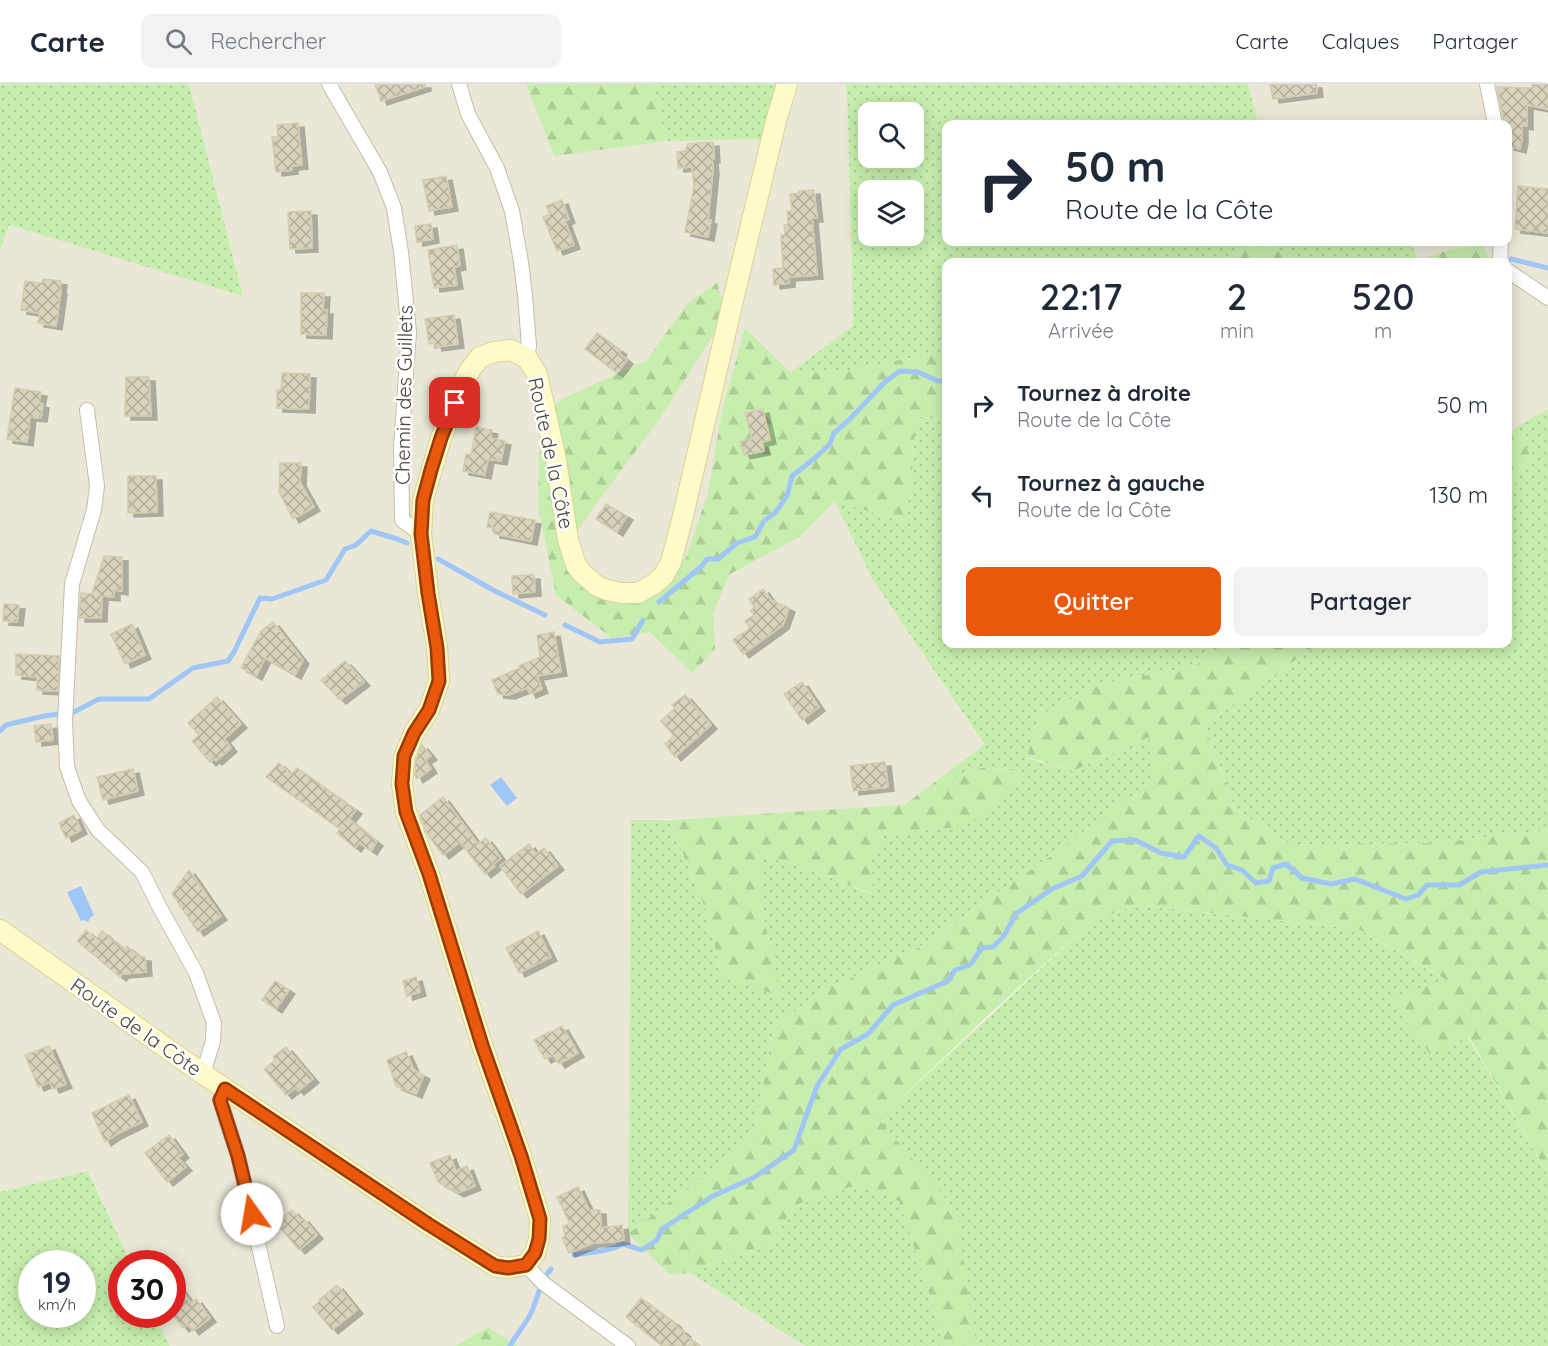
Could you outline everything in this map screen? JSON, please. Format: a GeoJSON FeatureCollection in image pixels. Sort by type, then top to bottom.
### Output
{"type":"FeatureCollection","features":[{"type":"Feature","properties":{"kind":"street","name":"Chemin des Guillets"},"geometry":{"type":"LineString","coordinates":[[329,84],[380,172],[394,208],[409,332],[401,448],[402,520],[421,534]]}},
{"type":"Feature","properties":{"kind":"street"},"geometry":{"type":"LineString","coordinates":[[459,84],[468,114],[496,168],[512,211],[525,295],[529,346],[527,358]]}},
{"type":"Feature","properties":{"kind":"street","name":"Route de la Côte"},"geometry":{"type":"LineString","coordinates":[[0,930],[202,1074],[484,1260],[495,1266],[508,1268],[526,1265],[535,1253],[539,1239],[540,1219],[521,1156],[482,1045],[429,874],[406,812],[402,784],[404,756],[414,733],[429,710],[439,681],[437,648],[421,534],[423,500],[441,438],[470,370],[480,357],[511,350],[527,358],[537,374],[556,460],[568,540],[576,564],[582,573],[597,586],[607,590],[638,593],[654,584],[664,574],[671,562],[682,520],[787,84]]}},
{"type":"Feature","properties":{"kind":"street"},"geometry":{"type":"LineString","coordinates":[[1487,84],[1494,120]]}},
{"type":"Feature","properties":{"kind":"street"},"geometry":{"type":"LineString","coordinates":[[1512,274],[1548,298]]}},
{"type":"Feature","properties":{"kind":"street"},"geometry":{"type":"LineString","coordinates":[[87,410],[97,486],[94,510],[72,584],[65,722],[68,767],[79,801],[98,830],[142,872],[196,974],[214,1023],[213,1041],[202,1074]]}},
{"type":"Feature","properties":{"kind":"street"},"geometry":{"type":"LineString","coordinates":[[225,1089],[220,1100],[238,1156],[277,1326]]}},
{"type":"Feature","properties":{"kind":"street"},"geometry":{"type":"LineString","coordinates":[[526,1265],[543,1282],[628,1346]]}},
{"type":"Feature","properties":{"kind":"shaded area"},"geometry":{"type":"Polygon","coordinates":[[[189,84],[526,84],[554,155],[667,141],[765,139],[789,84],[846,84],[853,326],[873,580],[984,745],[893,813],[631,820],[628,1234],[670,1275],[690,1273],[805,1346],[518,1346],[488,1327],[455,1346],[170,1346],[162,1328],[186,1328],[186,1250],[125,1250],[89,1171],[0,1192],[0,250],[8,225],[243,295],[189,84]]]}},
{"type":"Feature","properties":{"kind":"shaded area"},"geometry":{"type":"Polygon","coordinates":[[[1248,84],[1548,84],[1548,409],[1516,427],[1512,434],[1512,258],[1417,258],[1412,246],[1512,246],[1512,120],[1257,120],[1248,84]]]}},
{"type":"Feature","properties":{"kind":"green space"},"geometry":{"type":"Polygon","coordinates":[[[0,84],[189,84],[243,296],[9,225],[0,250],[0,84]]]}},
{"type":"Feature","properties":{"kind":"green space"},"geometry":{"type":"Polygon","coordinates":[[[526,84],[653,84],[667,141],[554,156],[526,84]]]}},
{"type":"Feature","properties":{"kind":"green space"},"geometry":{"type":"Polygon","coordinates":[[[653,84],[789,84],[765,139],[667,141],[653,84]]]}},
{"type":"Feature","properties":{"kind":"green space"},"geometry":{"type":"Polygon","coordinates":[[[846,84],[1248,84],[1257,120],[942,120],[942,246],[1250,246],[1227,258],[942,258],[942,354],[845,371],[790,373],[853,326],[846,84]]]}},
{"type":"Feature","properties":{"kind":"green space"},"geometry":{"type":"Polygon","coordinates":[[[1250,246],[1270,246],[1293,258],[1227,258],[1250,246]]]}},
{"type":"Feature","properties":{"kind":"green space"},"geometry":{"type":"Polygon","coordinates":[[[1270,246],[1412,246],[1417,258],[1293,258],[1270,246]]]}},
{"type":"Feature","properties":{"kind":"green space"},"geometry":{"type":"Polygon","coordinates":[[[1482,246],[1490,258],[1426,258],[1451,249],[1482,246]]]}},
{"type":"Feature","properties":{"kind":"green space"},"geometry":{"type":"Polygon","coordinates":[[[717,283],[726,315],[659,420],[588,515],[566,549],[569,567],[584,588],[628,604],[664,587],[686,557],[708,493],[722,411],[745,328],[791,373],[845,371],[942,354],[942,420],[916,416],[912,476],[905,522],[835,501],[799,537],[730,574],[713,613],[715,650],[692,673],[650,632],[612,638],[556,595],[538,506],[540,416],[566,397],[646,361],[687,304],[717,283]]]}},
{"type":"Feature","properties":{"kind":"green space"},"geometry":{"type":"Polygon","coordinates":[[[1548,409],[1548,830],[1437,843],[1290,845],[1235,809],[1204,725],[1312,648],[1512,648],[1512,488],[1531,457],[1516,427],[1548,409]]]}},
{"type":"Feature","properties":{"kind":"green space"},"geometry":{"type":"Polygon","coordinates":[[[916,416],[942,420],[942,648],[1214,648],[1197,666],[1100,684],[1039,716],[1027,758],[1073,771],[1150,737],[1152,781],[1048,858],[916,949],[824,990],[774,1027],[753,1137],[628,1234],[631,820],[669,820],[704,905],[723,978],[774,961],[760,903],[760,854],[806,868],[872,894],[872,858],[885,834],[950,828],[1020,783],[1015,769],[981,768],[952,779],[984,744],[873,580],[835,501],[905,522],[912,476],[916,416]]]}},
{"type":"Feature","properties":{"kind":"green space"},"geometry":{"type":"Polygon","coordinates":[[[1516,427],[1531,457],[1512,488],[1512,434],[1516,427]]]}},
{"type":"Feature","properties":{"kind":"green space"},"geometry":{"type":"Polygon","coordinates":[[[1214,648],[1312,648],[1204,725],[1235,809],[1290,845],[1437,843],[1548,830],[1548,1174],[1469,1037],[1430,1054],[1390,1000],[1445,979],[1358,929],[1136,905],[1091,922],[879,1119],[957,1212],[972,1327],[979,1346],[946,1346],[899,1201],[856,1185],[796,1205],[769,1244],[690,1273],[670,1275],[628,1234],[753,1137],[774,1027],[824,990],[916,949],[1048,858],[1151,781],[1150,737],[1073,771],[1027,757],[1039,716],[1100,684],[1196,666],[1214,648]]]}},
{"type":"Feature","properties":{"kind":"green space"},"geometry":{"type":"Polygon","coordinates":[[[984,745],[953,778],[981,768],[1015,769],[1020,783],[989,814],[950,828],[885,834],[872,858],[873,894],[806,868],[760,854],[760,903],[780,996],[723,978],[704,905],[669,820],[904,805],[984,745]]]}},
{"type":"Feature","properties":{"kind":"green space"},"geometry":{"type":"Polygon","coordinates":[[[1136,905],[1358,929],[1446,980],[1390,1000],[1468,1037],[1548,1174],[1548,1346],[979,1346],[879,1119],[1091,922],[1136,905]]]}},
{"type":"Feature","properties":{"kind":"green space"},"geometry":{"type":"Polygon","coordinates":[[[88,1171],[125,1250],[108,1250],[108,1328],[162,1328],[170,1346],[0,1346],[0,1192],[88,1171]]]}},
{"type":"Feature","properties":{"kind":"green space"},"geometry":{"type":"Polygon","coordinates":[[[856,1185],[899,1200],[946,1346],[805,1346],[690,1273],[769,1244],[796,1205],[856,1185]]]}},
{"type":"Feature","properties":{"kind":"green space"},"geometry":{"type":"Polygon","coordinates":[[[488,1327],[518,1346],[455,1346],[488,1327]]]}},
{"type":"Feature","properties":{"kind":"water"},"geometry":{"type":"Polygon","coordinates":[[[501,777],[517,798],[507,806],[490,785],[501,777]]]}},
{"type":"Feature","properties":{"kind":"water"},"geometry":{"type":"Polygon","coordinates":[[[81,886],[94,915],[88,922],[81,921],[67,892],[81,886]]]}},
{"type":"Feature","properties":{"kind":"building"},"geometry":{"type":"Polygon","coordinates":[[[375,84],[425,84],[425,87],[381,101],[375,84]]]}},
{"type":"Feature","properties":{"kind":"building"},"geometry":{"type":"Polygon","coordinates":[[[1270,84],[1316,84],[1317,93],[1273,99],[1270,84]]]}},
{"type":"Feature","properties":{"kind":"building"},"geometry":{"type":"Polygon","coordinates":[[[1532,84],[1548,84],[1548,109],[1527,105],[1527,126],[1522,125],[1520,149],[1512,147],[1512,120],[1503,120],[1497,87],[1532,88],[1532,84]]]}},
{"type":"Feature","properties":{"kind":"building"},"geometry":{"type":"Polygon","coordinates":[[[298,123],[302,165],[292,166],[292,170],[276,172],[272,137],[278,137],[277,125],[298,123]]]}},
{"type":"Feature","properties":{"kind":"building"},"geometry":{"type":"Polygon","coordinates":[[[713,142],[714,159],[712,159],[708,220],[711,220],[708,237],[685,232],[694,186],[692,167],[678,168],[677,152],[685,151],[688,144],[713,142]]]}},
{"type":"Feature","properties":{"kind":"building"},"geometry":{"type":"Polygon","coordinates":[[[446,176],[452,207],[429,211],[423,180],[446,176]]]}},
{"type":"Feature","properties":{"kind":"building"},"geometry":{"type":"Polygon","coordinates":[[[1518,186],[1548,189],[1548,233],[1515,229],[1518,186]]]}},
{"type":"Feature","properties":{"kind":"building"},"geometry":{"type":"Polygon","coordinates":[[[814,190],[817,218],[812,218],[817,275],[789,277],[789,283],[774,285],[773,269],[783,268],[781,235],[785,235],[784,225],[788,224],[787,211],[792,211],[790,194],[814,190]]]}},
{"type":"Feature","properties":{"kind":"building"},"geometry":{"type":"Polygon","coordinates":[[[562,200],[569,219],[565,221],[574,245],[557,251],[543,217],[550,214],[546,206],[562,200]]]}},
{"type":"Feature","properties":{"kind":"building"},"geometry":{"type":"Polygon","coordinates":[[[311,211],[312,248],[290,249],[288,212],[311,211]]]}},
{"type":"Feature","properties":{"kind":"building"},"geometry":{"type":"Polygon","coordinates":[[[431,224],[433,239],[417,242],[415,226],[431,224]]]}},
{"type":"Feature","properties":{"kind":"building"},"geometry":{"type":"Polygon","coordinates":[[[457,245],[460,266],[454,267],[457,285],[434,288],[428,250],[457,245]]]}},
{"type":"Feature","properties":{"kind":"building"},"geometry":{"type":"Polygon","coordinates":[[[43,279],[61,281],[56,326],[38,323],[40,313],[21,310],[25,281],[42,283],[43,279]]]}},
{"type":"Feature","properties":{"kind":"building"},"geometry":{"type":"Polygon","coordinates":[[[301,293],[324,293],[323,310],[327,310],[326,335],[301,334],[301,293]]]}},
{"type":"Feature","properties":{"kind":"building"},"geometry":{"type":"Polygon","coordinates":[[[454,315],[458,344],[436,347],[435,343],[429,344],[425,319],[454,315]]]}},
{"type":"Feature","properties":{"kind":"building"},"geometry":{"type":"Polygon","coordinates":[[[597,333],[621,351],[619,353],[627,360],[617,373],[585,349],[597,333]]]}},
{"type":"Feature","properties":{"kind":"building"},"geometry":{"type":"Polygon","coordinates":[[[282,373],[310,374],[309,409],[277,408],[277,390],[281,390],[282,373]]]}},
{"type":"Feature","properties":{"kind":"building"},"geometry":{"type":"Polygon","coordinates":[[[126,377],[149,377],[151,416],[125,416],[126,377]]]}},
{"type":"Feature","properties":{"kind":"building"},"geometry":{"type":"Polygon","coordinates":[[[15,388],[41,392],[39,403],[43,404],[41,418],[30,417],[27,442],[7,439],[15,388]]]}},
{"type":"Feature","properties":{"kind":"building"},"geometry":{"type":"Polygon","coordinates":[[[763,409],[770,440],[762,442],[764,451],[744,455],[740,442],[752,439],[745,413],[763,409]]]}},
{"type":"Feature","properties":{"kind":"building"},"geometry":{"type":"Polygon","coordinates":[[[476,427],[492,430],[490,438],[505,441],[501,461],[488,459],[485,475],[463,471],[466,454],[471,455],[476,427]]]}},
{"type":"Feature","properties":{"kind":"building"},"geometry":{"type":"Polygon","coordinates":[[[280,463],[301,463],[300,482],[314,507],[293,519],[279,492],[280,463]]]}},
{"type":"Feature","properties":{"kind":"building"},"geometry":{"type":"Polygon","coordinates":[[[128,476],[156,476],[157,512],[128,513],[128,476]]]}},
{"type":"Feature","properties":{"kind":"building"},"geometry":{"type":"Polygon","coordinates":[[[606,504],[627,516],[617,532],[596,519],[606,504]]]}},
{"type":"Feature","properties":{"kind":"building"},"geometry":{"type":"Polygon","coordinates":[[[490,512],[535,520],[531,541],[494,534],[495,528],[487,527],[490,512]]]}},
{"type":"Feature","properties":{"kind":"building"},"geometry":{"type":"Polygon","coordinates":[[[104,556],[122,557],[122,591],[114,590],[114,597],[102,596],[101,618],[79,618],[81,593],[92,594],[104,556]]]}},
{"type":"Feature","properties":{"kind":"building"},"geometry":{"type":"Polygon","coordinates":[[[534,575],[535,592],[513,594],[512,576],[534,575]]]}},
{"type":"Feature","properties":{"kind":"building"},"geometry":{"type":"Polygon","coordinates":[[[763,589],[771,600],[789,608],[783,625],[743,654],[733,640],[750,628],[745,621],[754,615],[751,611],[754,607],[749,599],[763,589]]]}},
{"type":"Feature","properties":{"kind":"building"},"geometry":{"type":"Polygon","coordinates":[[[4,604],[19,605],[17,622],[3,621],[4,604]]]}},
{"type":"Feature","properties":{"kind":"building"},"geometry":{"type":"Polygon","coordinates":[[[273,622],[303,660],[295,675],[265,658],[256,676],[241,668],[261,631],[273,622]]]}},
{"type":"Feature","properties":{"kind":"building"},"geometry":{"type":"Polygon","coordinates":[[[132,624],[145,655],[125,664],[111,634],[132,624]]]}},
{"type":"Feature","properties":{"kind":"building"},"geometry":{"type":"Polygon","coordinates":[[[554,632],[561,672],[537,676],[542,689],[530,694],[527,688],[509,695],[498,694],[492,680],[540,657],[537,635],[554,632]]]}},
{"type":"Feature","properties":{"kind":"building"},"geometry":{"type":"Polygon","coordinates":[[[16,654],[59,656],[58,691],[37,690],[37,677],[16,675],[16,654]]]}},
{"type":"Feature","properties":{"kind":"building"},"geometry":{"type":"Polygon","coordinates":[[[345,661],[364,682],[340,700],[321,680],[345,661]]]}},
{"type":"Feature","properties":{"kind":"building"},"geometry":{"type":"Polygon","coordinates":[[[802,682],[819,707],[802,720],[784,694],[802,682]]]}},
{"type":"Feature","properties":{"kind":"building"},"geometry":{"type":"Polygon","coordinates":[[[685,695],[711,725],[675,757],[665,744],[674,736],[661,721],[675,708],[672,705],[685,695]]]}},
{"type":"Feature","properties":{"kind":"building"},"geometry":{"type":"Polygon","coordinates":[[[217,697],[241,724],[224,739],[231,748],[216,761],[214,759],[210,762],[192,741],[199,735],[188,723],[217,697]]]}},
{"type":"Feature","properties":{"kind":"building"},"geometry":{"type":"Polygon","coordinates":[[[51,724],[53,740],[36,742],[34,726],[51,724]]]}},
{"type":"Feature","properties":{"kind":"building"},"geometry":{"type":"Polygon","coordinates":[[[422,745],[431,756],[425,760],[431,769],[417,779],[416,760],[422,745]]]}},
{"type":"Feature","properties":{"kind":"building"},"geometry":{"type":"Polygon","coordinates":[[[885,762],[888,787],[853,791],[850,766],[885,762]]]}},
{"type":"Feature","properties":{"kind":"building"},"geometry":{"type":"Polygon","coordinates":[[[279,763],[291,774],[297,768],[356,810],[349,819],[377,842],[371,851],[359,843],[355,848],[337,833],[340,829],[266,777],[279,763]]]}},
{"type":"Feature","properties":{"kind":"building"},"geometry":{"type":"Polygon","coordinates":[[[133,769],[138,791],[103,800],[97,777],[133,769]]]}},
{"type":"Feature","properties":{"kind":"building"},"geometry":{"type":"Polygon","coordinates":[[[443,797],[478,844],[486,838],[501,858],[485,874],[460,842],[443,855],[427,834],[420,815],[443,797]]]}},
{"type":"Feature","properties":{"kind":"building"},"geometry":{"type":"Polygon","coordinates":[[[74,815],[81,830],[66,838],[59,823],[74,815]]]}},
{"type":"Feature","properties":{"kind":"building"},"geometry":{"type":"Polygon","coordinates":[[[529,844],[536,854],[544,848],[558,866],[521,894],[500,866],[529,844]]]}},
{"type":"Feature","properties":{"kind":"building"},"geometry":{"type":"Polygon","coordinates":[[[189,870],[221,916],[198,932],[172,894],[189,870]]]}},
{"type":"Feature","properties":{"kind":"building"},"geometry":{"type":"Polygon","coordinates":[[[86,930],[96,939],[102,931],[124,950],[127,946],[140,957],[145,957],[146,972],[123,974],[120,977],[77,941],[86,930]]]}},
{"type":"Feature","properties":{"kind":"building"},"geometry":{"type":"Polygon","coordinates":[[[538,931],[551,957],[519,973],[506,948],[538,931]]]}},
{"type":"Feature","properties":{"kind":"building"},"geometry":{"type":"Polygon","coordinates":[[[416,977],[420,992],[407,996],[403,981],[416,977]]]}},
{"type":"Feature","properties":{"kind":"building"},"geometry":{"type":"Polygon","coordinates":[[[275,981],[289,990],[276,1009],[262,1000],[275,981]]]}},
{"type":"Feature","properties":{"kind":"building"},"geometry":{"type":"Polygon","coordinates":[[[562,1026],[578,1053],[559,1064],[553,1055],[545,1059],[534,1040],[562,1026]]]}},
{"type":"Feature","properties":{"kind":"building"},"geometry":{"type":"Polygon","coordinates":[[[49,1046],[66,1084],[53,1089],[50,1082],[38,1087],[25,1055],[49,1046]]]}},
{"type":"Feature","properties":{"kind":"building"},"geometry":{"type":"Polygon","coordinates":[[[286,1047],[313,1079],[298,1091],[295,1088],[286,1095],[264,1069],[275,1060],[273,1057],[286,1047]]]}},
{"type":"Feature","properties":{"kind":"building"},"geometry":{"type":"Polygon","coordinates":[[[406,1052],[414,1070],[424,1075],[416,1094],[396,1086],[387,1060],[406,1052]]]}},
{"type":"Feature","properties":{"kind":"building"},"geometry":{"type":"Polygon","coordinates":[[[129,1095],[142,1122],[105,1142],[92,1113],[129,1095]]]}},
{"type":"Feature","properties":{"kind":"building"},"geometry":{"type":"Polygon","coordinates":[[[169,1135],[183,1154],[178,1158],[186,1167],[167,1182],[145,1153],[169,1135]]]}},
{"type":"Feature","properties":{"kind":"building"},"geometry":{"type":"Polygon","coordinates":[[[450,1155],[456,1171],[467,1166],[475,1186],[458,1193],[438,1182],[430,1163],[450,1155]]]}},
{"type":"Feature","properties":{"kind":"building"},"geometry":{"type":"Polygon","coordinates":[[[578,1187],[589,1210],[600,1210],[601,1228],[622,1225],[624,1240],[593,1243],[569,1253],[562,1238],[565,1236],[563,1226],[570,1224],[557,1197],[578,1187]]]}},
{"type":"Feature","properties":{"kind":"building"},"geometry":{"type":"Polygon","coordinates":[[[292,1210],[301,1220],[303,1218],[317,1235],[299,1250],[276,1223],[292,1210]]]}},
{"type":"Feature","properties":{"kind":"building"},"geometry":{"type":"Polygon","coordinates":[[[337,1285],[357,1310],[332,1330],[313,1307],[337,1285]]]}},
{"type":"Feature","properties":{"kind":"building"},"geometry":{"type":"Polygon","coordinates":[[[186,1296],[191,1303],[196,1299],[210,1318],[193,1331],[188,1324],[186,1326],[186,1296]]]}},
{"type":"Feature","properties":{"kind":"building"},"geometry":{"type":"Polygon","coordinates":[[[641,1298],[676,1324],[699,1346],[662,1346],[626,1317],[641,1298]]]}},
{"type":"Feature","properties":{"kind":"waterway"},"geometry":{"type":"LineString","coordinates":[[1512,259],[1548,268]]}},
{"type":"Feature","properties":{"kind":"waterway"},"geometry":{"type":"LineString","coordinates":[[659,602],[702,566],[707,559],[718,559],[737,543],[755,537],[764,521],[775,513],[787,496],[792,476],[830,444],[834,433],[885,382],[900,371],[918,372],[942,381]]}},
{"type":"Feature","properties":{"kind":"waterway"},"geometry":{"type":"LineString","coordinates":[[0,731],[6,725],[74,712],[99,699],[149,699],[193,668],[228,661],[260,598],[272,599],[326,580],[345,549],[356,545],[371,531],[407,543]]}},
{"type":"Feature","properties":{"kind":"waterway"},"geometry":{"type":"LineString","coordinates":[[438,559],[495,591],[545,615]]}},
{"type":"Feature","properties":{"kind":"waterway"},"geometry":{"type":"LineString","coordinates":[[565,625],[600,642],[632,639],[643,620]]}},
{"type":"Feature","properties":{"kind":"waterway"},"geometry":{"type":"LineString","coordinates":[[574,1255],[605,1250],[623,1244],[642,1250],[657,1240],[662,1229],[713,1196],[753,1178],[794,1150],[817,1086],[841,1049],[868,1034],[893,1005],[948,981],[955,970],[970,965],[982,948],[993,947],[1003,937],[1017,913],[1052,889],[1082,876],[1112,841],[1135,840],[1161,853],[1184,857],[1199,836],[1216,848],[1227,865],[1242,870],[1256,883],[1269,881],[1273,868],[1286,864],[1302,878],[1331,884],[1355,879],[1406,899],[1418,895],[1427,885],[1459,885],[1481,872],[1548,865]]}},
{"type":"Feature","properties":{"kind":"waterway"},"geometry":{"type":"LineString","coordinates":[[510,1346],[531,1313],[542,1284],[551,1269]]}},
{"type":"Feature","properties":{"kind":"route"},"geometry":{"type":"LineString","coordinates":[[252,1214],[238,1156],[220,1100],[225,1089],[495,1266],[508,1268],[526,1265],[535,1253],[539,1239],[540,1219],[521,1156],[482,1045],[429,874],[406,812],[402,784],[404,756],[414,733],[429,710],[439,681],[437,648],[424,569],[421,534],[423,500],[441,438],[455,403]]}}]}
